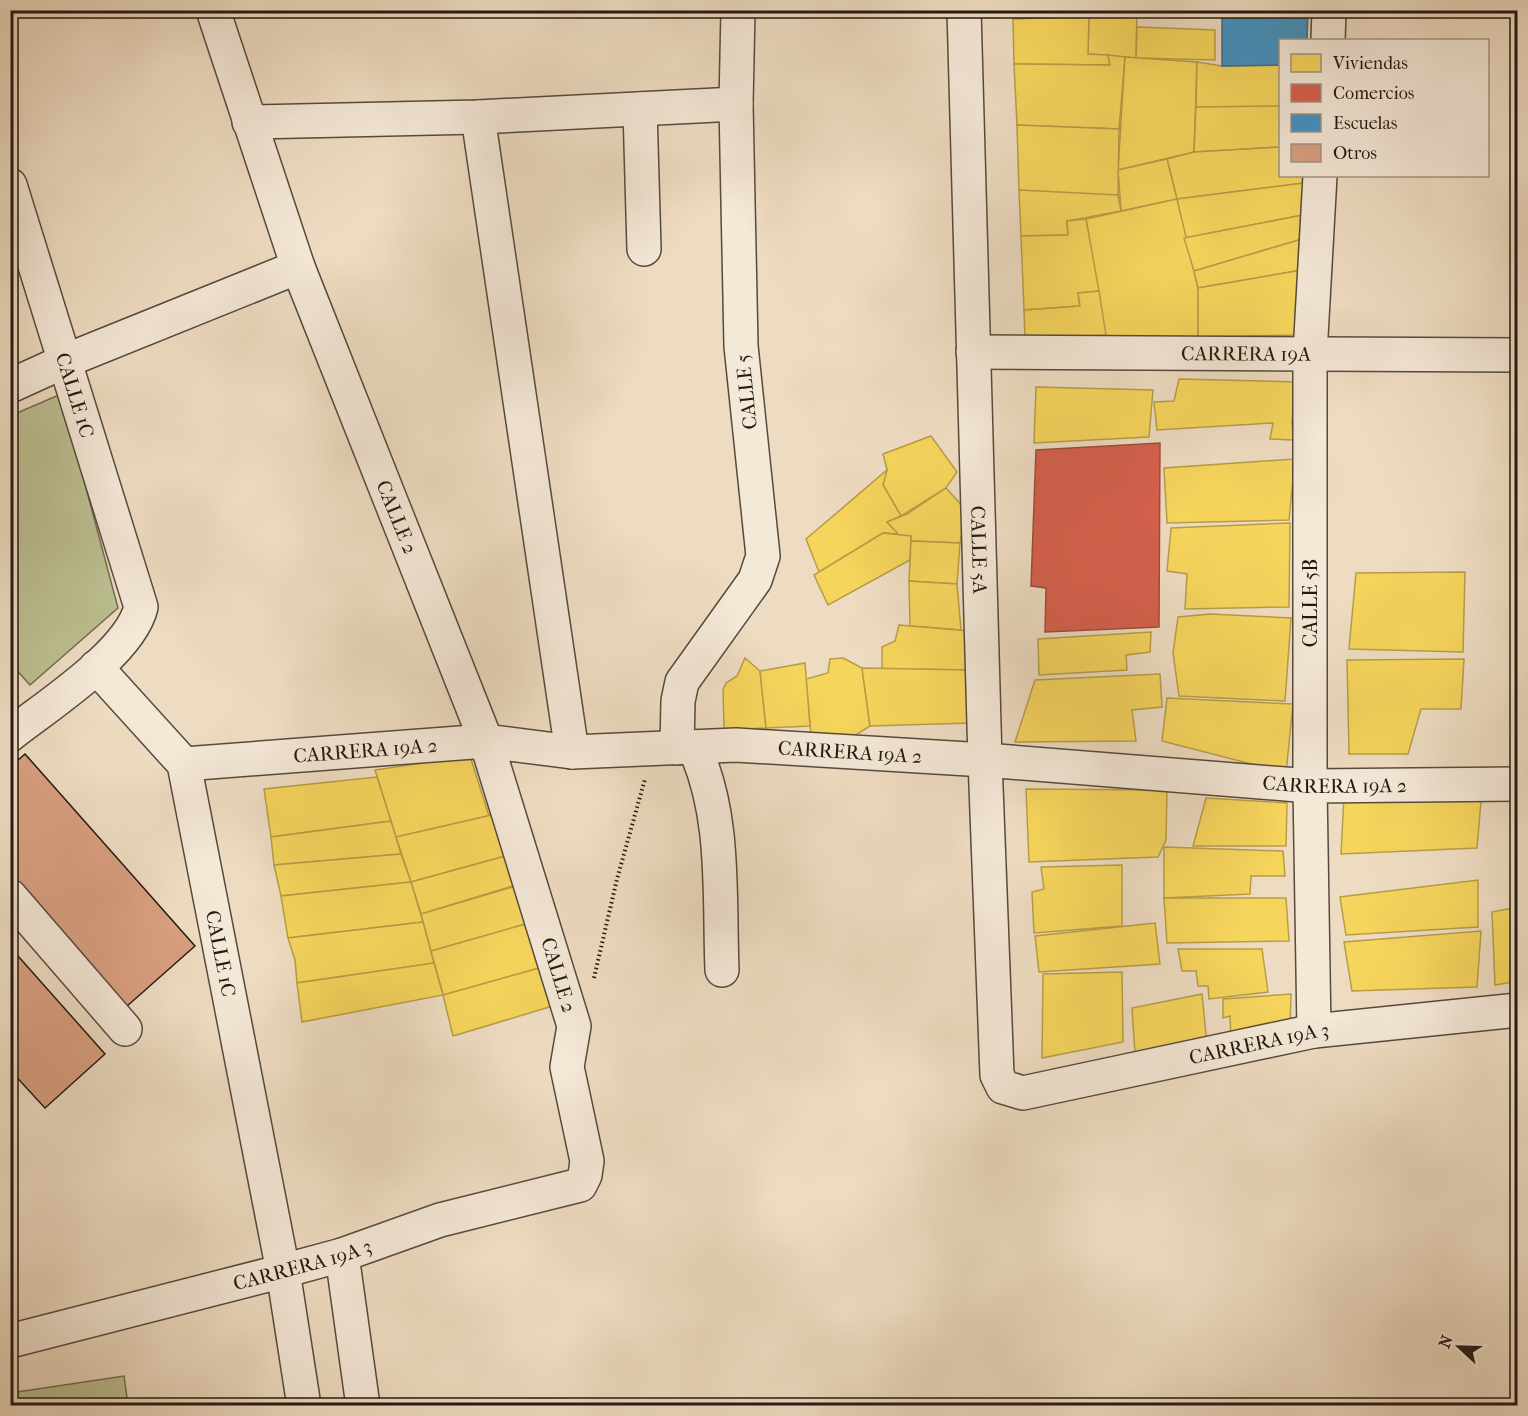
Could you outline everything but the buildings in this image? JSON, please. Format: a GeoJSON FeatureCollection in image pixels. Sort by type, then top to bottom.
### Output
{"type":"FeatureCollection","features":[{"type":"Feature","properties":{"kind":"street","name":"CALLE 2"},"geometry":{"type":"LineString","coordinates":[[213,10],[298,267],[486,741],[574,1026],[567,1067],[587,1161],[585,1175]]}},
{"type":"Feature","properties":{"kind":"street","name":"CALLE 5"},"geometry":{"type":"LineString","coordinates":[[675,748],[678,701],[682,682],[749,590],[763,556],[741,346],[736,104],[738,10]]}},
{"type":"Feature","properties":{"kind":"street","name":"CALLE 5A"},"geometry":{"type":"LineString","coordinates":[[964,10],[985,759],[997,1075],[1003,1087]]}},
{"type":"Feature","properties":{"kind":"street"},"geometry":{"type":"LineString","coordinates":[[1328,39],[1329,10]]}},
{"type":"Feature","properties":{"kind":"street"},"geometry":{"type":"LineString","coordinates":[[249,122],[478,117],[736,104]]}},
{"type":"Feature","properties":{"kind":"street"},"geometry":{"type":"LineString","coordinates":[[640,109],[644,249]]}},
{"type":"Feature","properties":{"kind":"street"},"geometry":{"type":"LineString","coordinates":[[478,117],[572,752]]}},
{"type":"Feature","properties":{"kind":"street","name":"CALLE 5B"},"geometry":{"type":"LineString","coordinates":[[1314,1031],[1310,786],[1310,354],[1320,177]]}},
{"type":"Feature","properties":{"kind":"street","name":"CALLE 1C"},"geometry":{"type":"LineString","coordinates":[[10,186],[141,607],[137,621],[127,638],[96,667]]}},
{"type":"Feature","properties":{"kind":"street"},"geometry":{"type":"LineString","coordinates":[[10,386],[65,361],[298,267]]}},
{"type":"Feature","properties":{"kind":"street","name":"CARRERA 19A"},"geometry":{"type":"LineString","coordinates":[[973,352],[1518,355]]}},
{"type":"Feature","properties":{"kind":"street"},"geometry":{"type":"LineString","coordinates":[[10,735],[96,667],[184,764]]}},
{"type":"Feature","properties":{"kind":"street","name":"CARRERA 19A 2"},"geometry":{"type":"LineString","coordinates":[[184,764],[486,741],[572,752],[736,745],[985,759],[1310,786],[1518,784]]}},
{"type":"Feature","properties":{"kind":"street"},"geometry":{"type":"LineString","coordinates":[[675,748],[706,772],[714,808],[722,970]]}},
{"type":"Feature","properties":{"kind":"street","name":"CALLE 1C"},"geometry":{"type":"LineString","coordinates":[[184,764],[283,1271],[304,1406]]}},
{"type":"Feature","properties":{"kind":"street"},"geometry":{"type":"LineString","coordinates":[[10,896],[125,1029]]}},
{"type":"Feature","properties":{"kind":"street","name":"CARRERA 19A 3"},"geometry":{"type":"LineString","coordinates":[[1003,1087],[1023,1093],[1314,1031],[1518,1010]]}},
{"type":"Feature","properties":{"kind":"street","name":"CARRERA 19A 3"},"geometry":{"type":"LineString","coordinates":[[10,1341],[342,1255],[440,1220],[580,1185],[585,1175]]}},
{"type":"Feature","properties":{"kind":"street"},"geometry":{"type":"LineString","coordinates":[[342,1255],[363,1406]]}},
{"type":"Feature","properties":{"kind":"path"},"geometry":{"type":"LineString","coordinates":[[592,982],[616,879],[675,748]]}},
{"type":"Feature","properties":{"kind":"green space"},"geometry":{"type":"Polygon","coordinates":[[[61,394],[118,608],[30,685],[11,664],[10,416],[61,394]]]}},
{"type":"Feature","properties":{"kind":"green space"},"geometry":{"type":"Polygon","coordinates":[[[124,1376],[128,1405],[11,1405],[11,1393],[124,1376]]]}}]}
